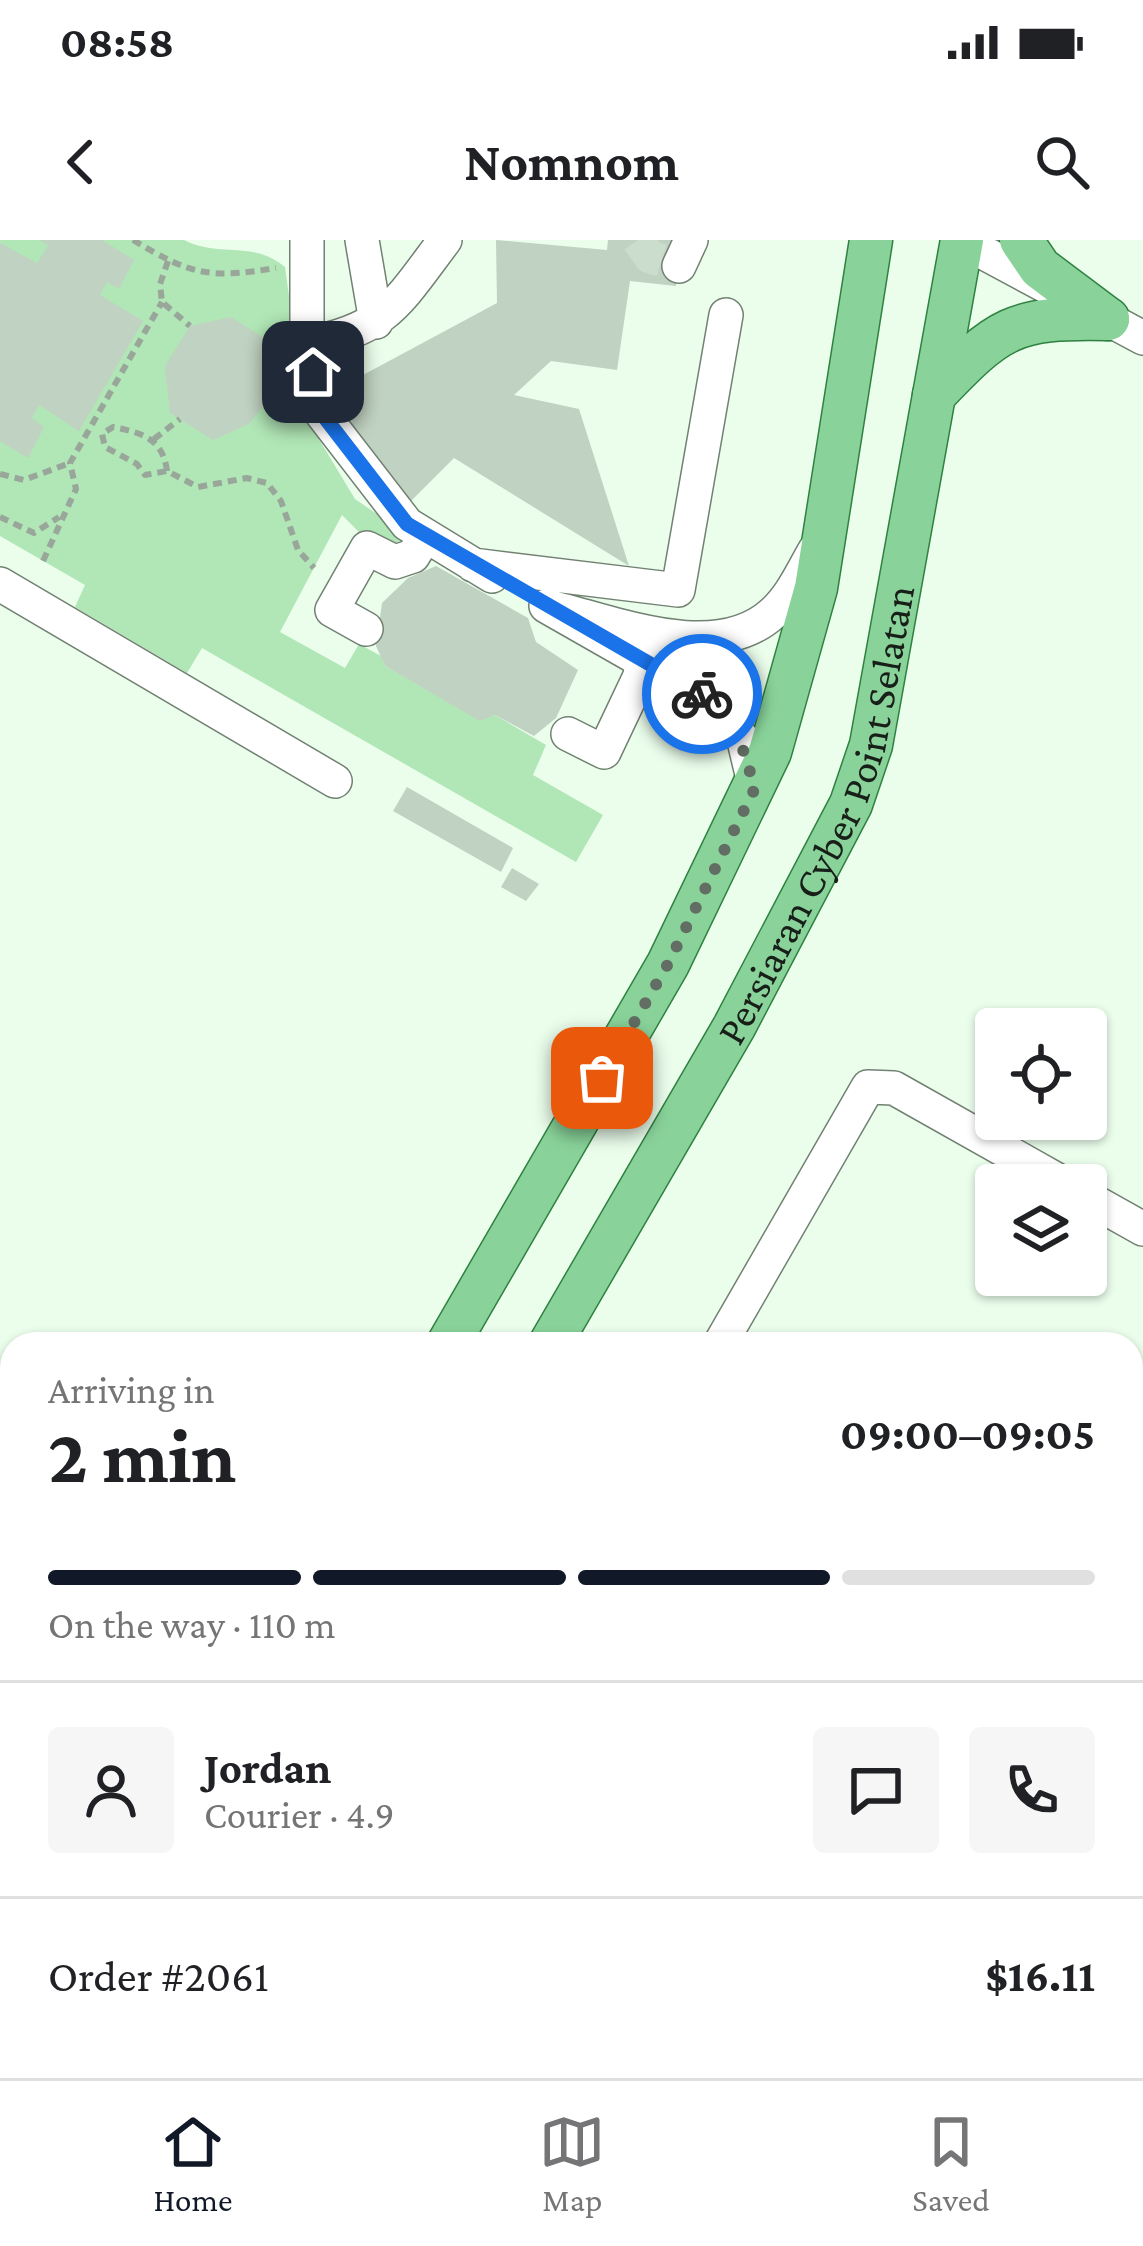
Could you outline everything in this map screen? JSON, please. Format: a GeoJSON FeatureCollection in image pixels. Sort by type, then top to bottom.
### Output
{"type":"FeatureCollection","features":[{"type":"Feature","properties":{"kind":"main road"},"geometry":{"type":"LineString","coordinates":[[843,240],[861,310]]}},
{"type":"Feature","properties":{"kind":"main road","name":"Persiaran Cyber Point Selatan"},"geometry":{"type":"LineString","coordinates":[[455,1332],[668,964],[770,752],[816,588],[871,240]]}},
{"type":"Feature","properties":{"kind":"main road","name":"Persiaran Cyber Point Selatan"},"geometry":{"type":"LineString","coordinates":[[557,1332],[734,1027],[851,805],[871,745],[961,240]]}},
{"type":"Feature","properties":{"kind":"main road"},"geometry":{"type":"LineString","coordinates":[[1021,240],[1040,268],[1125,329]]}},
{"type":"Feature","properties":{"kind":"main road"},"geometry":{"type":"LineString","coordinates":[[934,395],[997,333],[1029,321],[1125,329]]}},
{"type":"Feature","properties":{"kind":"street"},"geometry":{"type":"LineString","coordinates":[[308,240],[307,344],[319,410],[377,489],[424,538],[546,606],[644,644],[734,721],[755,788]]}},
{"type":"Feature","properties":{"kind":"street"},"geometry":{"type":"LineString","coordinates":[[362,240],[376,322]]}},
{"type":"Feature","properties":{"kind":"street"},"geometry":{"type":"LineString","coordinates":[[307,344],[358,334],[376,322],[445,240]]}},
{"type":"Feature","properties":{"kind":"street"},"geometry":{"type":"LineString","coordinates":[[961,240],[1125,329]]}},
{"type":"Feature","properties":{"kind":"street"},"geometry":{"type":"LineString","coordinates":[[473,565],[678,590],[726,315]]}},
{"type":"Feature","properties":{"kind":"street"},"geometry":{"type":"LineString","coordinates":[[644,644],[752,628],[789,596],[825,532]]}},
{"type":"Feature","properties":{"kind":"street"},"geometry":{"type":"LineString","coordinates":[[366,629],[332,610],[367,548],[394,562],[413,556],[424,538]]}},
{"type":"Feature","properties":{"kind":"street"},"geometry":{"type":"LineString","coordinates":[[0,584],[334,781]]}},
{"type":"Feature","properties":{"kind":"street"},"geometry":{"type":"LineString","coordinates":[[568,734],[604,752],[644,644],[644,586]]}},
{"type":"Feature","properties":{"kind":"street"},"geometry":{"type":"LineString","coordinates":[[727,1332],[868,1087],[895,1088],[1029,1164]]}},
{"type":"Feature","properties":{"kind":"street"},"geometry":{"type":"LineString","coordinates":[[1107,1209],[1143,1229]]}},
{"type":"Feature","properties":{"kind":"path"},"geometry":{"type":"LineString","coordinates":[[133,240],[207,276],[285,267]]}},
{"type":"Feature","properties":{"kind":"path"},"geometry":{"type":"LineString","coordinates":[[0,474],[24,480],[70,464],[162,302],[160,284],[168,261]]}},
{"type":"Feature","properties":{"kind":"path"},"geometry":{"type":"LineString","coordinates":[[162,302],[190,326]]}},
{"type":"Feature","properties":{"kind":"path"},"geometry":{"type":"LineString","coordinates":[[154,439],[180,419]]}},
{"type":"Feature","properties":{"kind":"path"},"geometry":{"type":"LineString","coordinates":[[102,434],[113,427],[154,439],[165,452],[167,471]]}},
{"type":"Feature","properties":{"kind":"path"},"geometry":{"type":"LineString","coordinates":[[94,428],[102,434],[105,447],[145,475],[156,477],[167,471]]}},
{"type":"Feature","properties":{"kind":"path"},"geometry":{"type":"LineString","coordinates":[[43,561],[59,517],[76,489],[70,464]]}},
{"type":"Feature","properties":{"kind":"path"},"geometry":{"type":"LineString","coordinates":[[167,471],[198,487],[247,478],[267,483],[281,501],[298,550],[314,568]]}},
{"type":"Feature","properties":{"kind":"path"},"geometry":{"type":"LineString","coordinates":[[0,518],[34,533],[59,517]]}},
{"type":"Feature","properties":{"kind":"green space"},"geometry":{"type":"Polygon","coordinates":[[[0,240],[184,240],[261,254],[285,267],[302,390],[317,436],[355,499],[393,525],[400,541],[390,545],[364,537],[342,515],[280,632],[345,668],[359,644],[381,656],[385,666],[480,720],[495,715],[546,745],[533,775],[603,815],[576,862],[202,648],[187,673],[75,607],[85,585],[0,536],[0,240]]]}},
{"type":"Feature","properties":{"kind":"building"},"geometry":{"type":"Polygon","coordinates":[[[40,240],[102,240],[134,260],[119,289],[107,282],[100,295],[143,321],[79,431],[39,405],[32,418],[44,427],[28,458],[0,441],[0,243],[37,263],[48,246],[40,240]]]}},
{"type":"Feature","properties":{"kind":"building"},"geometry":{"type":"Polygon","coordinates":[[[496,240],[607,250],[608,240],[679,240],[676,286],[630,281],[617,370],[551,361],[514,395],[579,409],[629,566],[454,458],[404,508],[322,397],[497,303],[496,240]]]}},
{"type":"Feature","properties":{"kind":"building"},"geometry":{"type":"Polygon","coordinates":[[[231,317],[267,340],[279,385],[249,424],[213,440],[170,413],[165,366],[190,326],[231,317]]]}},
{"type":"Feature","properties":{"kind":"building"},"geometry":{"type":"Polygon","coordinates":[[[436,566],[528,618],[536,642],[578,670],[556,718],[534,736],[495,715],[480,721],[385,666],[376,646],[382,603],[408,578],[436,566]]]}},
{"type":"Feature","properties":{"kind":"building"},"geometry":{"type":"Polygon","coordinates":[[[407,787],[513,848],[501,872],[393,811],[407,787]]]}},
{"type":"Feature","properties":{"kind":"building"},"geometry":{"type":"Polygon","coordinates":[[[512,868],[539,884],[526,901],[501,887],[512,868]]]}},
{"type":"Feature","properties":{"kind":"tunnel"},"geometry":{"type":"LineString","coordinates":[[638,240],[650,257],[679,266]]}},
{"type":"Feature","properties":{"kind":"way so far"},"geometry":{"type":"LineString","coordinates":[[602,1078],[668,964],[755,788],[734,721],[702,694]]}},
{"type":"Feature","properties":{"kind":"route"},"geometry":{"type":"LineString","coordinates":[[313,372],[319,410],[407,524],[424,538],[702,694]]}}]}
